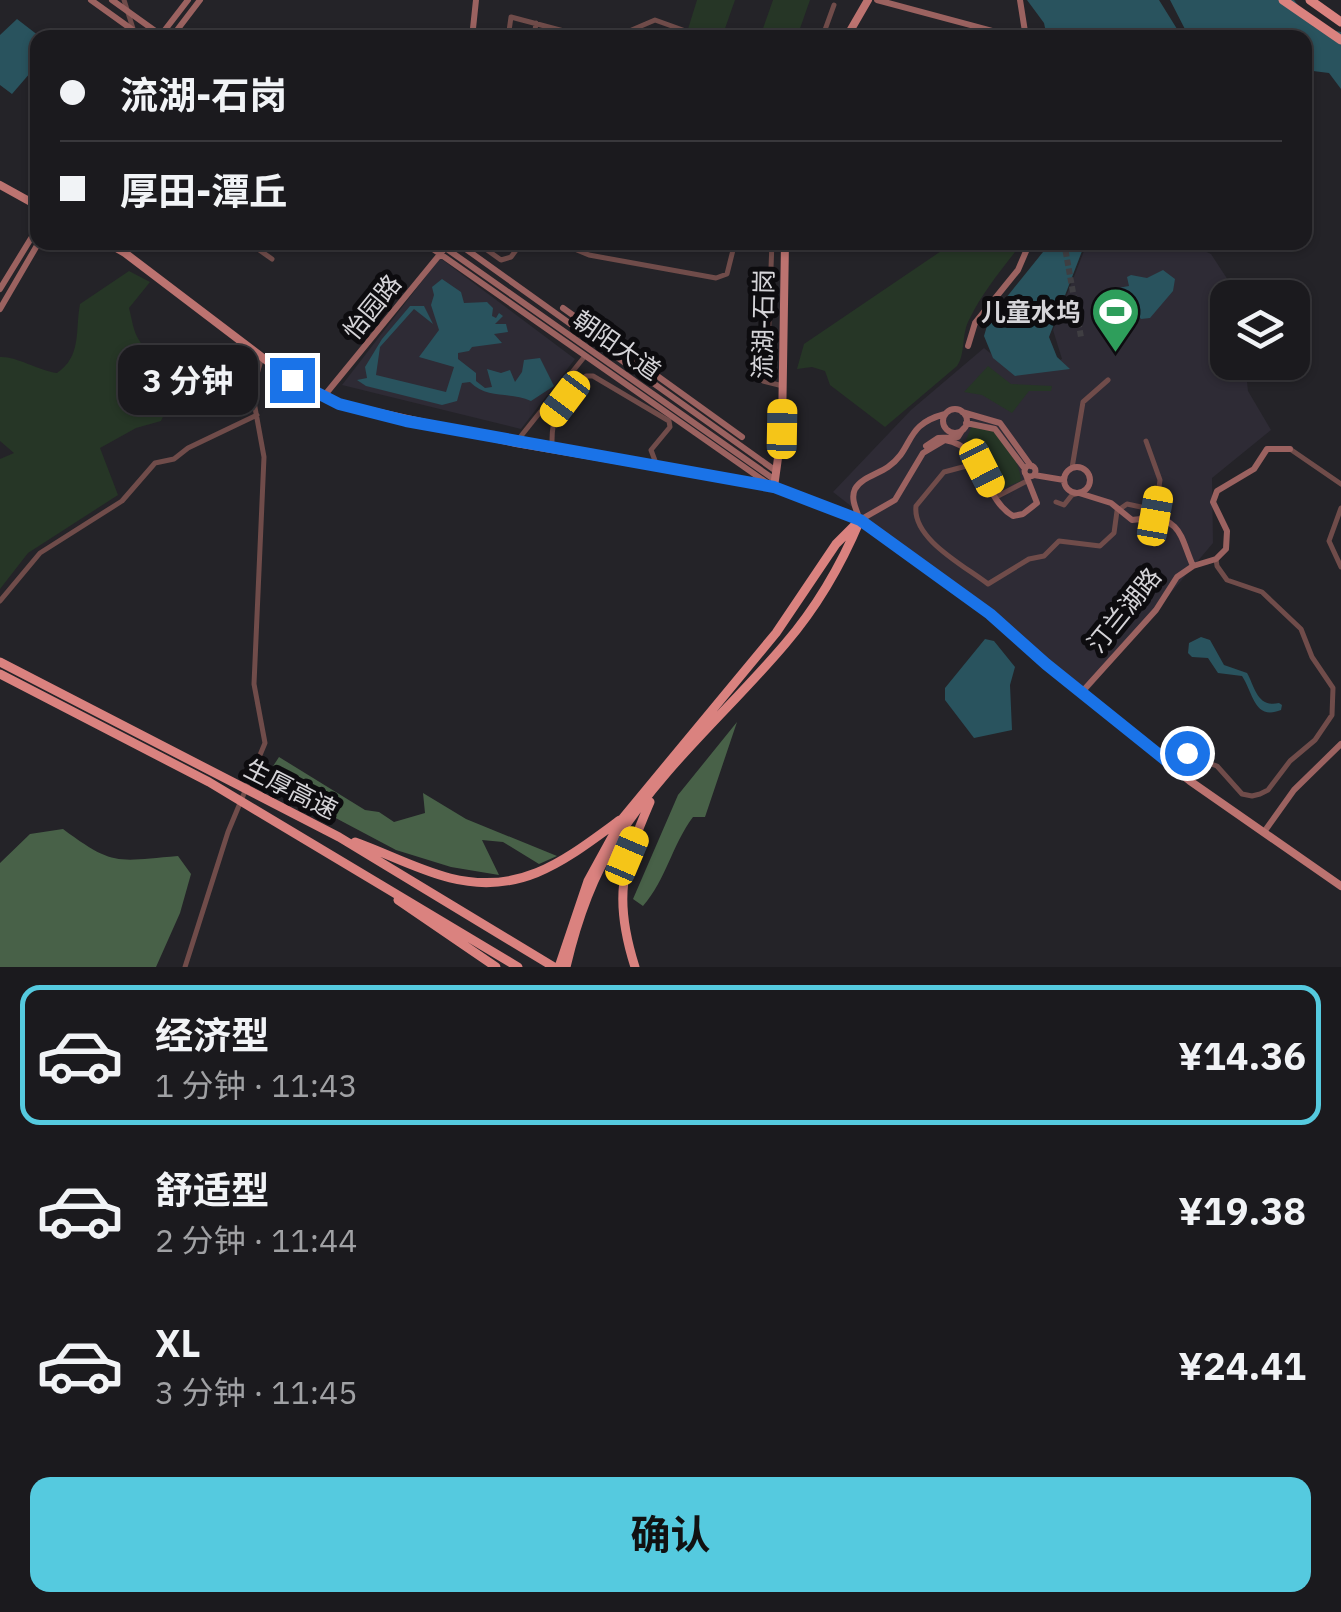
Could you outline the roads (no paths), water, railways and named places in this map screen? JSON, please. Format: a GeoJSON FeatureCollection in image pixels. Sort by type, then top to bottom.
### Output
{"type":"FeatureCollection","features":[{"type":"Feature","properties":{"kind":"highway"},"geometry":{"type":"LineString","coordinates":[[1310,0],[1341,22]]}},
{"type":"Feature","properties":{"kind":"highway"},"geometry":{"type":"LineString","coordinates":[[1288,3],[1341,40]]}},
{"type":"Feature","properties":{"kind":"highway"},"geometry":{"type":"LineString","coordinates":[[570,938],[616,840],[656,786],[788,640],[846,554],[860,520]]}},
{"type":"Feature","properties":{"kind":"highway"},"geometry":{"type":"LineString","coordinates":[[560,967],[588,882],[622,819],[776,633],[836,544],[860,520]]}},
{"type":"Feature","properties":{"kind":"highway","name":"生厚高速"},"geometry":{"type":"LineString","coordinates":[[0,662],[340,837],[560,967]]}},
{"type":"Feature","properties":{"kind":"highway","name":"生厚高速"},"geometry":{"type":"LineString","coordinates":[[0,674],[209,782],[518,967]]}},
{"type":"Feature","properties":{"kind":"highway"},"geometry":{"type":"LineString","coordinates":[[636,967],[620,907],[627,856],[656,786]]}},
{"type":"Feature","properties":{"kind":"highway"},"geometry":{"type":"LineString","coordinates":[[340,837],[449,878],[492,883],[533,877],[562,863],[622,819]]}},
{"type":"Feature","properties":{"kind":"highway"},"geometry":{"type":"LineString","coordinates":[[329,853],[496,967]]}},
{"type":"Feature","properties":{"kind":"main road"},"geometry":{"type":"LineString","coordinates":[[851,30],[868,0]]}},
{"type":"Feature","properties":{"kind":"main road"},"geometry":{"type":"LineString","coordinates":[[0,185],[30,202]]}},
{"type":"Feature","properties":{"kind":"main road"},"geometry":{"type":"LineString","coordinates":[[120,250],[292,380],[339,404],[516,443],[657,466],[775,479],[860,520],[990,614],[1178,770],[1341,886]]}},
{"type":"Feature","properties":{"kind":"main road","name":"流湖-石岗"},"geometry":{"type":"LineString","coordinates":[[775,479],[782,429],[785,250]]}},
{"type":"Feature","properties":{"kind":"street"},"geometry":{"type":"LineString","coordinates":[[91,0],[130,30]]}},
{"type":"Feature","properties":{"kind":"street"},"geometry":{"type":"LineString","coordinates":[[112,0],[160,30]]}},
{"type":"Feature","properties":{"kind":"street"},"geometry":{"type":"LineString","coordinates":[[124,0],[134,30]]}},
{"type":"Feature","properties":{"kind":"street"},"geometry":{"type":"LineString","coordinates":[[171,30],[188,0]]}},
{"type":"Feature","properties":{"kind":"street"},"geometry":{"type":"LineString","coordinates":[[173,30],[200,0]]}},
{"type":"Feature","properties":{"kind":"street"},"geometry":{"type":"LineString","coordinates":[[473,30],[476,0]]}},
{"type":"Feature","properties":{"kind":"street"},"geometry":{"type":"LineString","coordinates":[[877,0],[992,30]]}},
{"type":"Feature","properties":{"kind":"street"},"geometry":{"type":"LineString","coordinates":[[1020,0],[1022,30]]}},
{"type":"Feature","properties":{"kind":"street"},"geometry":{"type":"LineString","coordinates":[[825,30],[834,5]]}},
{"type":"Feature","properties":{"kind":"street"},"geometry":{"type":"LineString","coordinates":[[509,30],[511,17],[559,30]]}},
{"type":"Feature","properties":{"kind":"street"},"geometry":{"type":"LineString","coordinates":[[632,30],[655,20],[683,30]]}},
{"type":"Feature","properties":{"kind":"street"},"geometry":{"type":"LineString","coordinates":[[535,30],[536,24]]}},
{"type":"Feature","properties":{"kind":"street"},"geometry":{"type":"LineString","coordinates":[[0,289],[30,240]]}},
{"type":"Feature","properties":{"kind":"street"},"geometry":{"type":"LineString","coordinates":[[0,309],[34,250]]}},
{"type":"Feature","properties":{"kind":"street"},"geometry":{"type":"LineString","coordinates":[[259,250],[272,259]]}},
{"type":"Feature","properties":{"kind":"street","name":"怡园路"},"geometry":{"type":"LineString","coordinates":[[324,396],[446,250]]}},
{"type":"Feature","properties":{"kind":"street","name":"朝阳大道"},"geometry":{"type":"LineString","coordinates":[[452,250],[635,391],[775,479]]}},
{"type":"Feature","properties":{"kind":"street","name":"朝阳大道"},"geometry":{"type":"LineString","coordinates":[[452,250],[775,479]]}},
{"type":"Feature","properties":{"kind":"street"},"geometry":{"type":"LineString","coordinates":[[487,250],[501,260],[511,258],[516,250]]}},
{"type":"Feature","properties":{"kind":"street"},"geometry":{"type":"LineString","coordinates":[[577,250],[716,278],[727,274],[733,250]]}},
{"type":"Feature","properties":{"kind":"street"},"geometry":{"type":"LineString","coordinates":[[772,250],[768,346],[759,372],[763,381],[782,386]]}},
{"type":"Feature","properties":{"kind":"street"},"geometry":{"type":"LineString","coordinates":[[968,346],[975,323],[1018,270],[1027,250]]}},
{"type":"Feature","properties":{"kind":"street"},"geometry":{"type":"LineString","coordinates":[[563,308],[742,437]]}},
{"type":"Feature","properties":{"kind":"street"},"geometry":{"type":"LineString","coordinates":[[516,443],[587,353]]}},
{"type":"Feature","properties":{"kind":"street"},"geometry":{"type":"LineString","coordinates":[[184,967],[228,832],[265,744],[254,684],[264,457],[252,390],[262,357]]}},
{"type":"Feature","properties":{"kind":"street"},"geometry":{"type":"LineString","coordinates":[[552,448],[551,417],[586,376],[635,391],[668,421],[670,428],[650,450],[657,466]]}},
{"type":"Feature","properties":{"kind":"street"},"geometry":{"type":"LineString","coordinates":[[1064,478],[1072,468],[1083,402],[1108,380]]}},
{"type":"Feature","properties":{"kind":"street"},"geometry":{"type":"LineString","coordinates":[[860,520],[856,497],[860,488],[898,463],[928,423],[951,410],[962,412],[1000,422],[1030,476],[1036,503],[1023,514],[1008,514],[969,450],[962,412]]}},
{"type":"Feature","properties":{"kind":"street"},"geometry":{"type":"LineString","coordinates":[[0,601],[40,553],[122,502],[155,463],[174,459],[188,448],[257,415]]}},
{"type":"Feature","properties":{"kind":"street"},"geometry":{"type":"LineString","coordinates":[[944,417],[948,431],[995,428],[1030,476]]}},
{"type":"Feature","properties":{"kind":"street"},"geometry":{"type":"LineString","coordinates":[[860,520],[901,488],[920,453],[932,440],[958,437],[963,428]]}},
{"type":"Feature","properties":{"kind":"street"},"geometry":{"type":"LineString","coordinates":[[860,520],[895,500],[919,458],[930,447],[944,440],[969,450]]}},
{"type":"Feature","properties":{"kind":"street"},"geometry":{"type":"LineString","coordinates":[[1146,441],[1160,480],[1155,516]]}},
{"type":"Feature","properties":{"kind":"street"},"geometry":{"type":"LineString","coordinates":[[1178,770],[1188,758],[1196,759],[1217,766],[1242,794],[1260,794],[1315,740],[1332,715],[1332,688],[1312,657],[1301,629],[1262,592],[1227,580],[1216,566],[1227,540],[1225,525],[1213,502],[1217,491],[1254,469],[1268,448],[1290,449],[1341,484]]}},
{"type":"Feature","properties":{"kind":"street"},"geometry":{"type":"LineString","coordinates":[[978,463],[944,472],[918,502],[915,513],[927,536],[988,584],[1029,558],[1044,556],[1059,541],[1100,546],[1114,534],[1119,508]]}},
{"type":"Feature","properties":{"kind":"street"},"geometry":{"type":"LineString","coordinates":[[1056,502],[1064,505],[1090,484],[1085,468],[1072,468]]}},
{"type":"Feature","properties":{"kind":"street"},"geometry":{"type":"LineString","coordinates":[[997,498],[1030,476],[1064,478]]}},
{"type":"Feature","properties":{"kind":"street"},"geometry":{"type":"LineString","coordinates":[[1064,478],[1067,488],[1111,502],[1132,520],[1146,514]]}},
{"type":"Feature","properties":{"kind":"street"},"geometry":{"type":"LineString","coordinates":[[1119,508],[1131,504],[1173,523],[1193,566]]}},
{"type":"Feature","properties":{"kind":"street"},"geometry":{"type":"LineString","coordinates":[[1341,508],[1329,541],[1341,567]]}},
{"type":"Feature","properties":{"kind":"street","name":"汀兰湖路"},"geometry":{"type":"LineString","coordinates":[[1081,692],[1156,610],[1176,577],[1193,566],[1216,559]]}},
{"type":"Feature","properties":{"kind":"street"},"geometry":{"type":"LineString","coordinates":[[1264,832],[1294,790],[1341,744]]}},
{"type":"Feature","properties":{"kind":"water"},"geometry":{"type":"Polygon","coordinates":[[[1027,0],[1159,0],[1178,30],[1046,30],[1027,0]]]}},
{"type":"Feature","properties":{"kind":"water"},"geometry":{"type":"Polygon","coordinates":[[[1170,0],[1294,0],[1314,27],[1341,32],[1341,89],[1329,73],[1312,71],[1312,30],[1185,30],[1170,0]]]}},
{"type":"Feature","properties":{"kind":"water"},"geometry":{"type":"Polygon","coordinates":[[[17,19],[31,30],[30,73],[12,94],[0,85],[0,35],[17,19]]]}},
{"type":"Feature","properties":{"kind":"water"},"geometry":{"type":"Polygon","coordinates":[[[1082,250],[1049,337],[1057,357],[1070,369],[1015,376],[993,358],[984,336],[989,319],[1043,252],[1082,250]]]}},
{"type":"Feature","properties":{"kind":"water"},"geometry":{"type":"Polygon","coordinates":[[[1163,270],[1175,279],[1173,291],[1150,318],[1141,319],[1118,288],[1129,286],[1127,277],[1131,275],[1147,278],[1163,270]]]}},
{"type":"Feature","properties":{"kind":"water"},"geometry":{"type":"Polygon","coordinates":[[[442,279],[461,292],[464,303],[487,302],[493,308],[492,316],[503,316],[495,324],[506,324],[508,332],[494,334],[502,343],[458,353],[458,359],[476,373],[476,381],[485,388],[492,387],[487,369],[501,373],[510,370],[515,382],[524,360],[540,358],[554,386],[531,401],[462,383],[457,401],[442,405],[366,386],[357,380],[367,378],[365,367],[410,306],[424,306],[433,324],[414,309],[380,347],[376,375],[446,392],[454,367],[419,357],[439,330],[431,305],[432,287],[442,279]]]}},
{"type":"Feature","properties":{"kind":"water"},"geometry":{"type":"Polygon","coordinates":[[[1201,637],[1210,640],[1224,665],[1247,673],[1261,699],[1279,703],[1281,710],[1265,712],[1242,676],[1218,673],[1208,658],[1192,657],[1188,653],[1189,643],[1201,637]]]}},
{"type":"Feature","properties":{"kind":"water"},"geometry":{"type":"Polygon","coordinates":[[[985,639],[994,641],[1015,667],[1010,685],[1012,730],[974,738],[945,700],[945,688],[985,639]]]}},
{"type":"Feature","properties":{"kind":"tunnel"},"geometry":{"type":"LineString","coordinates":[[1065,250],[1081,337]]}},
{"type":"Feature","properties":{"kind":"place","name":"儿童水坞"},"geometry":{"type":"Point","coordinates":[1116,354]}}]}
